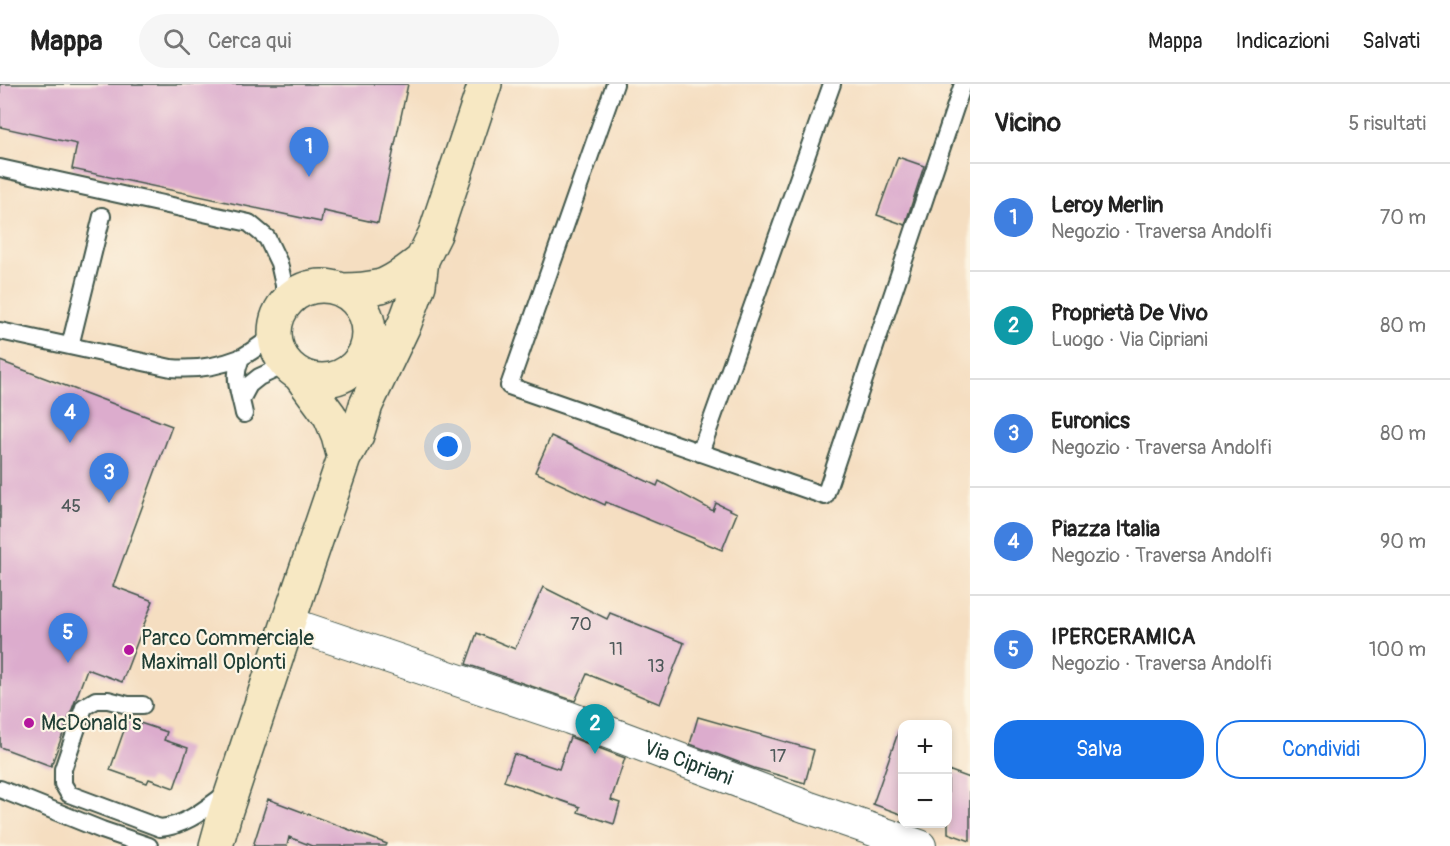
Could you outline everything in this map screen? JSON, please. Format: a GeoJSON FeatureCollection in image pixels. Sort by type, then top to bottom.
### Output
{"type":"FeatureCollection","features":[{"type":"Feature","properties":{"kind":"street"},"geometry":{"type":"LineString","coordinates":[[216,846],[229,800],[344,458],[357,435],[366,405],[405,323],[418,285],[422,260],[435,234],[485,84]]}},
{"type":"Feature","properties":{"kind":"street"},"geometry":{"type":"LineString","coordinates":[[342,291],[383,285],[422,260]]}},
{"type":"Feature","properties":{"kind":"street"},"geometry":{"type":"LineString","coordinates":[[344,458],[330,416],[286,345],[296,294],[311,287],[326,286],[351,296],[365,312],[369,333],[363,358],[366,405]]}},
{"type":"Feature","properties":{"kind":"street"},"geometry":{"type":"LineString","coordinates":[[286,345],[309,379],[332,380],[353,370],[363,358],[405,323]]}},
{"type":"Feature","properties":{"kind":"street","name":"Via Cipriani"},"geometry":{"type":"LineString","coordinates":[[288,622],[570,718],[807,807],[920,846]]}},
{"type":"Feature","properties":{"kind":"lane"},"geometry":{"type":"LineString","coordinates":[[615,84],[509,386],[825,496],[963,84]]}},
{"type":"Feature","properties":{"kind":"lane"},"geometry":{"type":"LineString","coordinates":[[700,453],[832,84]]}},
{"type":"Feature","properties":{"kind":"lane"},"geometry":{"type":"LineString","coordinates":[[0,168],[249,223],[267,238],[279,262],[284,285],[286,345],[259,377],[249,385],[243,406],[237,385],[237,372],[241,357]]}},
{"type":"Feature","properties":{"kind":"lane"},"geometry":{"type":"LineString","coordinates":[[70,346],[102,216]]}},
{"type":"Feature","properties":{"kind":"lane"},"geometry":{"type":"LineString","coordinates":[[0,330],[171,368],[192,369],[213,366],[286,345]]}},
{"type":"Feature","properties":{"kind":"lane"},"geometry":{"type":"LineString","coordinates":[[143,705],[128,705],[108,699],[96,700],[84,706],[63,769],[63,784],[69,794],[160,828],[172,827],[187,821],[229,800]]}},
{"type":"Feature","properties":{"kind":"lane"},"geometry":{"type":"LineString","coordinates":[[0,789],[102,830],[149,846]]}},
{"type":"Feature","properties":{"kind":"lane"},"geometry":{"type":"LineString","coordinates":[[199,846],[211,834],[229,800]]}},
{"type":"Feature","properties":{"kind":"building"},"geometry":{"type":"Polygon","coordinates":[[[0,84],[408,84],[378,223],[323,211],[321,222],[72,169],[77,144],[0,127],[0,84]]]}},
{"type":"Feature","properties":{"kind":"building"},"geometry":{"type":"Polygon","coordinates":[[[898,157],[924,166],[905,225],[877,215],[898,157]]]}},
{"type":"Feature","properties":{"kind":"building","name":"Parco Commerciale Maximall Oplonti"},"geometry":{"type":"Polygon","coordinates":[[[0,361],[172,426],[113,586],[153,601],[122,682],[87,669],[51,766],[0,747],[0,361]]]}},
{"type":"Feature","properties":{"kind":"building"},"geometry":{"type":"Polygon","coordinates":[[[551,436],[657,486],[659,481],[713,511],[716,503],[737,513],[722,550],[606,502],[605,505],[535,472],[551,436]]]}},
{"type":"Feature","properties":{"kind":"building"},"geometry":{"type":"Polygon","coordinates":[[[543,587],[607,619],[610,613],[684,643],[660,704],[587,674],[575,701],[466,664],[477,633],[515,649],[543,587]]]}},
{"type":"Feature","properties":{"kind":"building"},"geometry":{"type":"Polygon","coordinates":[[[698,717],[814,750],[805,783],[754,768],[690,744],[698,717]]]}},
{"type":"Feature","properties":{"kind":"building"},"geometry":{"type":"Polygon","coordinates":[[[128,719],[167,732],[164,740],[188,748],[174,788],[149,779],[147,783],[110,770],[128,719]]]}},
{"type":"Feature","properties":{"kind":"building"},"geometry":{"type":"Polygon","coordinates":[[[898,733],[898,813],[873,804],[898,733]]]}},
{"type":"Feature","properties":{"kind":"building"},"geometry":{"type":"Polygon","coordinates":[[[570,737],[625,758],[611,800],[620,803],[614,824],[578,812],[580,807],[504,781],[514,754],[559,769],[570,737]]]}},
{"type":"Feature","properties":{"kind":"building"},"geometry":{"type":"Polygon","coordinates":[[[952,771],[970,778],[970,841],[948,833],[948,828],[952,828],[952,771]]]}},
{"type":"Feature","properties":{"kind":"building"},"geometry":{"type":"Polygon","coordinates":[[[268,799],[387,844],[386,846],[312,846],[289,837],[287,846],[253,846],[268,799]]]}},
{"type":"Feature","properties":{"kind":"place","name":"Leroy Merlin"},"geometry":{"type":"Point","coordinates":[309,177]}},
{"type":"Feature","properties":{"kind":"place","name":"Piazza Italia"},"geometry":{"type":"Point","coordinates":[70,443]}},
{"type":"Feature","properties":{"kind":"place","name":"Euronics"},"geometry":{"type":"Point","coordinates":[109,503]}},
{"type":"Feature","properties":{"kind":"place","name":"Parco Commerciale Maximall Oplonti"},"geometry":{"type":"Point","coordinates":[129,650]}},
{"type":"Feature","properties":{"kind":"place","name":"IPERCERAMICA"},"geometry":{"type":"Point","coordinates":[68,663]}},
{"type":"Feature","properties":{"kind":"place","name":"McDonald's"},"geometry":{"type":"Point","coordinates":[29,723]}},
{"type":"Feature","properties":{"kind":"place","name":"Proprietà De Vivo"},"geometry":{"type":"Point","coordinates":[595,754]}}]}
